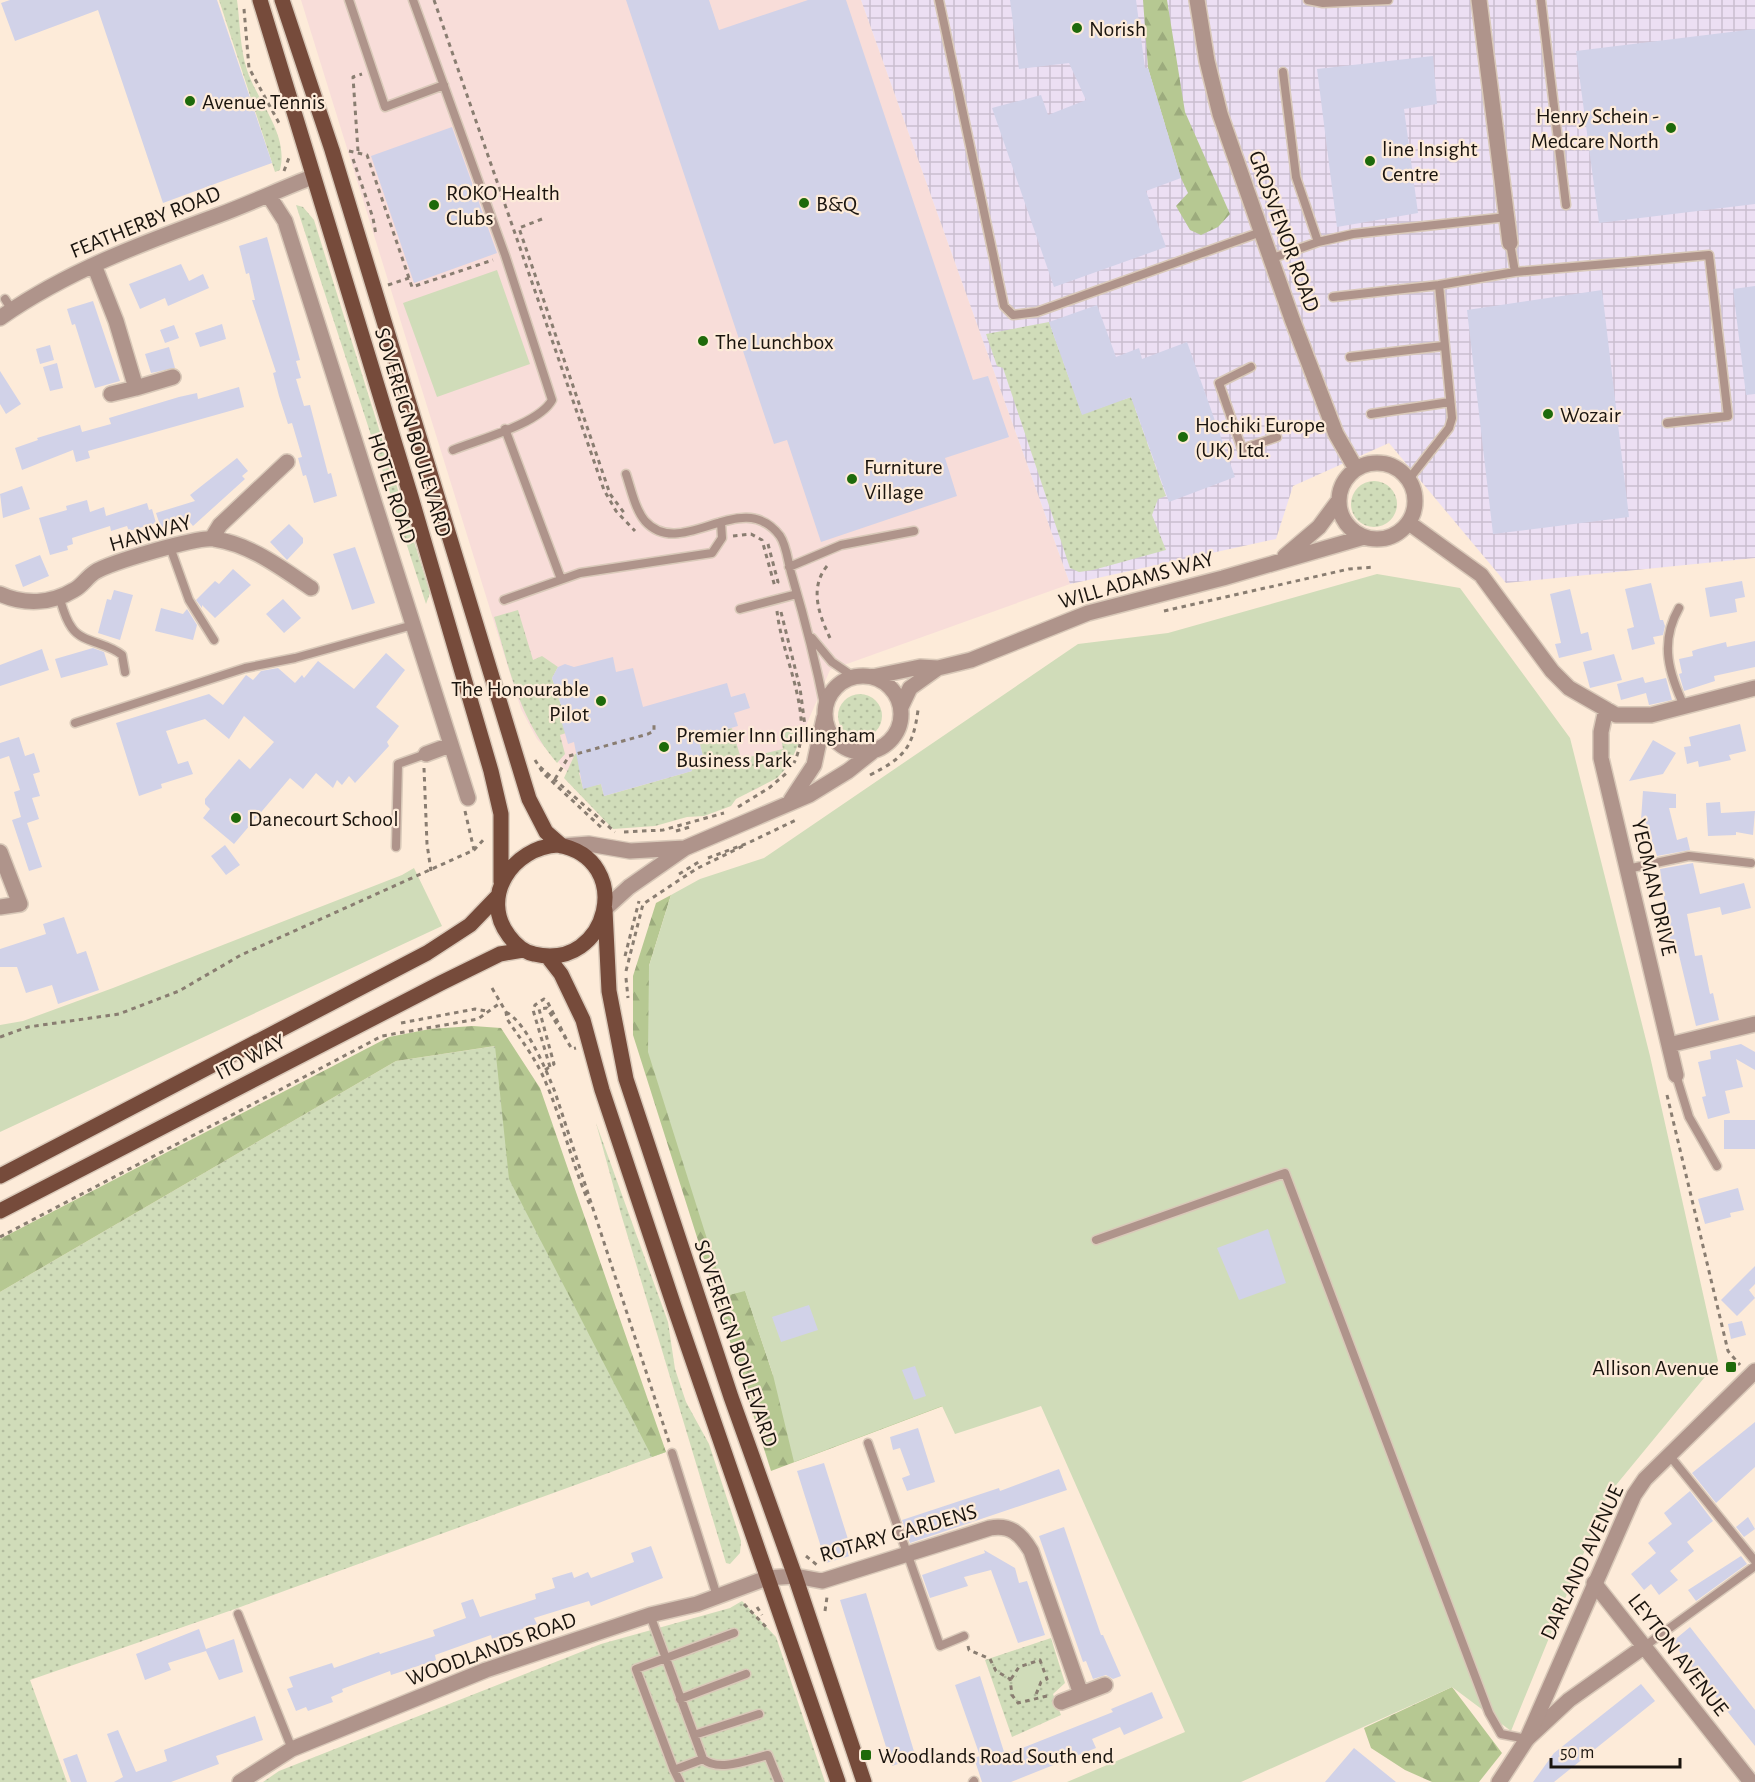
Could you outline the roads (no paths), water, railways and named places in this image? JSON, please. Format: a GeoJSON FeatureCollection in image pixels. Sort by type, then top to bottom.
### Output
{"type":"FeatureCollection","features":[{"type":"Feature","properties":{"kind":"main road","name":"SOVEREIGN BOULEVARD"},"geometry":{"type":"LineString","coordinates":[[260,0],[411,497],[491,771],[501,814],[499,890]]}},
{"type":"Feature","properties":{"kind":"main road","name":"SOVEREIGN BOULEVARD"},"geometry":{"type":"LineString","coordinates":[[282,0],[332,150],[529,799],[546,832],[562,846]]}},
{"type":"Feature","properties":{"kind":"main road"},"geometry":{"type":"LineString","coordinates":[[545,846],[562,846],[584,856],[598,871],[604,885],[606,909],[598,927],[583,944],[566,953],[547,956],[524,950],[504,929],[498,913],[499,890],[510,869],[528,854],[545,846]]}},
{"type":"Feature","properties":{"kind":"main road","name":"ITO WAY"},"geometry":{"type":"LineString","coordinates":[[0,1176],[427,953],[470,926],[499,890]]}},
{"type":"Feature","properties":{"kind":"main road","name":"SOVEREIGN BOULEVARD"},"geometry":{"type":"LineString","coordinates":[[606,909],[609,991],[626,1079],[731,1397],[795,1576],[864,1782]]}},
{"type":"Feature","properties":{"kind":"main road","name":"ITO WAY"},"geometry":{"type":"LineString","coordinates":[[0,1211],[450,978],[500,954],[524,950]]}},
{"type":"Feature","properties":{"kind":"main road"},"geometry":{"type":"LineString","coordinates":[[547,956],[561,974],[583,1020],[602,1090],[675,1310],[838,1782]]}},
{"type":"Feature","properties":{"kind":"street","name":"GROSVENOR ROAD"},"geometry":{"type":"LineString","coordinates":[[1197,0],[1215,99],[1270,259],[1336,434],[1356,469]]}},
{"type":"Feature","properties":{"kind":"street"},"geometry":{"type":"LineString","coordinates":[[1479,0],[1510,243]]}},
{"type":"Feature","properties":{"kind":"street","name":"FEATHERBY ROAD"},"geometry":{"type":"LineString","coordinates":[[5,309],[150,235],[269,195],[312,177]]}},
{"type":"Feature","properties":{"kind":"street","name":"HOTEL ROAD"},"geometry":{"type":"LineString","coordinates":[[269,195],[285,221],[468,798]]}},
{"type":"Feature","properties":{"kind":"street"},"geometry":{"type":"LineString","coordinates":[[94,265],[116,321],[136,388]]}},
{"type":"Feature","properties":{"kind":"street"},"geometry":{"type":"LineString","coordinates":[[111,394],[173,377]]}},
{"type":"Feature","properties":{"kind":"street"},"geometry":{"type":"LineString","coordinates":[[212,538],[220,525],[287,462]]}},
{"type":"Feature","properties":{"kind":"street"},"geometry":{"type":"LineString","coordinates":[[1378,462],[1390,464],[1409,479],[1416,501],[1409,523],[1389,537],[1364,537],[1346,522],[1339,500],[1341,488],[1356,469],[1378,462]]}},
{"type":"Feature","properties":{"kind":"street","name":"WILL ADAMS WAY"},"geometry":{"type":"LineString","coordinates":[[1280,560],[1319,527],[1339,500]]}},
{"type":"Feature","properties":{"kind":"street"},"geometry":{"type":"LineString","coordinates":[[1409,523],[1481,575],[1569,688],[1616,715],[1651,715],[1755,688]]}},
{"type":"Feature","properties":{"kind":"street","name":"WILL ADAMS WAY"},"geometry":{"type":"LineString","coordinates":[[872,677],[920,668],[938,668],[995,652],[1088,613],[1223,578],[1364,537]]}},
{"type":"Feature","properties":{"kind":"street","name":"HANWAY"},"geometry":{"type":"LineString","coordinates":[[0,594],[14,601],[40,602],[74,590],[96,571],[170,547],[212,538],[260,554],[311,588]]}},
{"type":"Feature","properties":{"kind":"street","name":"WILL ADAMS WAY"},"geometry":{"type":"LineString","coordinates":[[901,707],[910,688],[938,668]]}},
{"type":"Feature","properties":{"kind":"street"},"geometry":{"type":"LineString","coordinates":[[606,909],[629,887],[685,848],[740,826],[791,800],[809,795],[886,745],[896,734],[901,721],[901,707],[891,688],[872,677],[854,677],[834,688],[825,712],[814,765],[791,800]]}},
{"type":"Feature","properties":{"kind":"street","name":"YEOMAN DRIVE"},"geometry":{"type":"LineString","coordinates":[[1606,709],[1601,732],[1601,758],[1676,1075]]}},
{"type":"Feature","properties":{"kind":"street"},"geometry":{"type":"LineString","coordinates":[[825,712],[827,728],[839,744],[851,751],[872,752]]}},
{"type":"Feature","properties":{"kind":"street"},"geometry":{"type":"LineString","coordinates":[[426,754],[450,745]]}},
{"type":"Feature","properties":{"kind":"street"},"geometry":{"type":"LineString","coordinates":[[562,846],[589,844],[630,851],[685,848]]}},
{"type":"Feature","properties":{"kind":"street"},"geometry":{"type":"LineString","coordinates":[[0,852],[20,904],[0,907]]}},
{"type":"Feature","properties":{"kind":"street"},"geometry":{"type":"LineString","coordinates":[[1669,1045],[1755,1024]]}},
{"type":"Feature","properties":{"kind":"street","name":"DARLAND AVENUE"},"geometry":{"type":"LineString","coordinates":[[1499,1782],[1527,1739],[1634,1495],[1669,1455],[1753,1377]]}},
{"type":"Feature","properties":{"kind":"street","name":"ROTARY GARDENS"},"geometry":{"type":"LineString","coordinates":[[767,1578],[795,1576],[822,1581],[993,1527],[1004,1527],[1016,1532],[1031,1551],[1080,1694]]}},
{"type":"Feature","properties":{"kind":"street","name":"WOODLANDS ROAD"},"geometry":{"type":"LineString","coordinates":[[240,1782],[292,1749],[486,1670],[650,1615],[697,1604],[767,1578]]}},
{"type":"Feature","properties":{"kind":"street","name":"LEYTON AVENUE"},"geometry":{"type":"LineString","coordinates":[[1594,1582],[1751,1782]]}},
{"type":"Feature","properties":{"kind":"street","name":"DARLAND AVENUE"},"geometry":{"type":"LineString","coordinates":[[1527,1739],[1569,1700],[1645,1646]]}},
{"type":"Feature","properties":{"kind":"street"},"geometry":{"type":"LineString","coordinates":[[1061,1702],[1105,1685]]}},
{"type":"Feature","properties":{"kind":"lane"},"geometry":{"type":"LineString","coordinates":[[349,0],[385,107],[444,85]]}},
{"type":"Feature","properties":{"kind":"lane"},"geometry":{"type":"LineString","coordinates":[[413,0],[506,255],[552,400],[546,410],[453,450]]}},
{"type":"Feature","properties":{"kind":"lane"},"geometry":{"type":"LineString","coordinates":[[939,0],[1004,306],[1013,315],[1037,312],[1261,232]]}},
{"type":"Feature","properties":{"kind":"lane"},"geometry":{"type":"LineString","coordinates":[[1308,0],[1323,3],[1388,0]]}},
{"type":"Feature","properties":{"kind":"lane"},"geometry":{"type":"LineString","coordinates":[[1541,0],[1566,205]]}},
{"type":"Feature","properties":{"kind":"lane"},"geometry":{"type":"LineString","coordinates":[[1283,72],[1296,177],[1317,242]]}},
{"type":"Feature","properties":{"kind":"lane"},"geometry":{"type":"LineString","coordinates":[[1270,259],[1317,242],[1353,234],[1507,217]]}},
{"type":"Feature","properties":{"kind":"lane"},"geometry":{"type":"LineString","coordinates":[[1510,243],[1515,272]]}},
{"type":"Feature","properties":{"kind":"lane"},"geometry":{"type":"LineString","coordinates":[[1333,297],[1439,285],[1515,272],[1709,255],[1728,416],[1667,423]]}},
{"type":"Feature","properties":{"kind":"lane"},"geometry":{"type":"LineString","coordinates":[[1409,479],[1449,428],[1452,418],[1443,346],[1439,285]]}},
{"type":"Feature","properties":{"kind":"lane"},"geometry":{"type":"LineString","coordinates":[[1350,357],[1443,346]]}},
{"type":"Feature","properties":{"kind":"lane"},"geometry":{"type":"LineString","coordinates":[[1251,367],[1219,383],[1242,449],[1277,437]]}},
{"type":"Feature","properties":{"kind":"lane"},"geometry":{"type":"LineString","coordinates":[[1371,414],[1450,402]]}},
{"type":"Feature","properties":{"kind":"lane"},"geometry":{"type":"LineString","coordinates":[[505,429],[561,579]]}},
{"type":"Feature","properties":{"kind":"lane"},"geometry":{"type":"LineString","coordinates":[[626,474],[640,514],[657,529],[686,532],[740,517],[758,518],[781,537],[810,635],[825,712]]}},
{"type":"Feature","properties":{"kind":"lane"},"geometry":{"type":"LineString","coordinates":[[504,600],[580,573],[712,553],[722,538],[722,522]]}},
{"type":"Feature","properties":{"kind":"lane"},"geometry":{"type":"LineString","coordinates":[[789,567],[841,545],[914,531]]}},
{"type":"Feature","properties":{"kind":"lane"},"geometry":{"type":"LineString","coordinates":[[170,547],[189,600],[214,640]]}},
{"type":"Feature","properties":{"kind":"lane"},"geometry":{"type":"LineString","coordinates":[[740,609],[777,604],[797,594]]}},
{"type":"Feature","properties":{"kind":"lane"},"geometry":{"type":"LineString","coordinates":[[59,596],[71,627],[80,637],[99,641],[117,650],[122,655],[125,672]]}},
{"type":"Feature","properties":{"kind":"lane"},"geometry":{"type":"LineString","coordinates":[[1679,608],[1669,641],[1668,661],[1670,676],[1685,708]]}},
{"type":"Feature","properties":{"kind":"lane"},"geometry":{"type":"LineString","coordinates":[[75,723],[245,668],[295,658],[412,625]]}},
{"type":"Feature","properties":{"kind":"lane"},"geometry":{"type":"LineString","coordinates":[[810,635],[832,662],[854,677]]}},
{"type":"Feature","properties":{"kind":"lane"},"geometry":{"type":"LineString","coordinates":[[396,847],[398,764],[426,754]]}},
{"type":"Feature","properties":{"kind":"lane"},"geometry":{"type":"LineString","coordinates":[[1627,869],[1689,856],[1751,863]]}},
{"type":"Feature","properties":{"kind":"lane"},"geometry":{"type":"LineString","coordinates":[[1676,1075],[1689,1117],[1717,1166]]}},
{"type":"Feature","properties":{"kind":"lane"},"geometry":{"type":"LineString","coordinates":[[1096,1240],[1285,1173],[1489,1713],[1501,1734],[1527,1739]]}},
{"type":"Feature","properties":{"kind":"lane"},"geometry":{"type":"LineString","coordinates":[[868,1443],[940,1646],[964,1636]]}},
{"type":"Feature","properties":{"kind":"lane"},"geometry":{"type":"LineString","coordinates":[[672,1453],[717,1596]]}},
{"type":"Feature","properties":{"kind":"lane"},"geometry":{"type":"LineString","coordinates":[[1669,1455],[1755,1561]]}},
{"type":"Feature","properties":{"kind":"lane"},"geometry":{"type":"LineString","coordinates":[[1645,1646],[1755,1566]]}},
{"type":"Feature","properties":{"kind":"lane"},"geometry":{"type":"LineString","coordinates":[[238,1614],[292,1749]]}},
{"type":"Feature","properties":{"kind":"lane"},"geometry":{"type":"LineString","coordinates":[[650,1615],[703,1759],[709,1764],[725,1765],[768,1755],[779,1782]]}},
{"type":"Feature","properties":{"kind":"lane"},"geometry":{"type":"LineString","coordinates":[[680,1782],[636,1669],[734,1633]]}},
{"type":"Feature","properties":{"kind":"lane"},"geometry":{"type":"LineString","coordinates":[[680,1699],[746,1674]]}},
{"type":"Feature","properties":{"kind":"lane"},"geometry":{"type":"LineString","coordinates":[[694,1735],[759,1714]]}},
{"type":"Feature","properties":{"kind":"lane"},"geometry":{"type":"LineString","coordinates":[[674,1770],[703,1759]]}},
{"type":"Feature","properties":{"kind":"place","name":"Norish"},"geometry":{"type":"Point","coordinates":[1077,28]}},
{"type":"Feature","properties":{"kind":"place","name":"Avenue Tennis"},"geometry":{"type":"Point","coordinates":[190,101]}},
{"type":"Feature","properties":{"kind":"place","name":"Henry Schein - Medcare North"},"geometry":{"type":"Point","coordinates":[1671,128]}},
{"type":"Feature","properties":{"kind":"place","name":"line Insight Centre"},"geometry":{"type":"Point","coordinates":[1370,161]}},
{"type":"Feature","properties":{"kind":"place","name":"B&Q"},"geometry":{"type":"Point","coordinates":[804,203]}},
{"type":"Feature","properties":{"kind":"place","name":"ROKO Health Clubs"},"geometry":{"type":"Point","coordinates":[434,205]}},
{"type":"Feature","properties":{"kind":"place","name":"The Lunchbox"},"geometry":{"type":"Point","coordinates":[703,341]}},
{"type":"Feature","properties":{"kind":"place","name":"Wozair"},"geometry":{"type":"Point","coordinates":[1548,414]}},
{"type":"Feature","properties":{"kind":"place","name":"Hochiki Europe (UK) Ltd."},"geometry":{"type":"Point","coordinates":[1183,437]}},
{"type":"Feature","properties":{"kind":"place","name":"Furniture Village"},"geometry":{"type":"Point","coordinates":[852,479]}},
{"type":"Feature","properties":{"kind":"place","name":"The Honourable Pilot"},"geometry":{"type":"Point","coordinates":[601,701]}},
{"type":"Feature","properties":{"kind":"place","name":"Premier Inn Gillingham Business Park"},"geometry":{"type":"Point","coordinates":[664,747]}},
{"type":"Feature","properties":{"kind":"place","name":"Danecourt School"},"geometry":{"type":"Point","coordinates":[236,818]}},
{"type":"Feature","properties":{"kind":"place","name":"Allison Avenue"},"geometry":{"type":"Point","coordinates":[1731,1367]}},
{"type":"Feature","properties":{"kind":"place","name":"Woodlands Road South end"},"geometry":{"type":"Point","coordinates":[866,1755]}}]}
